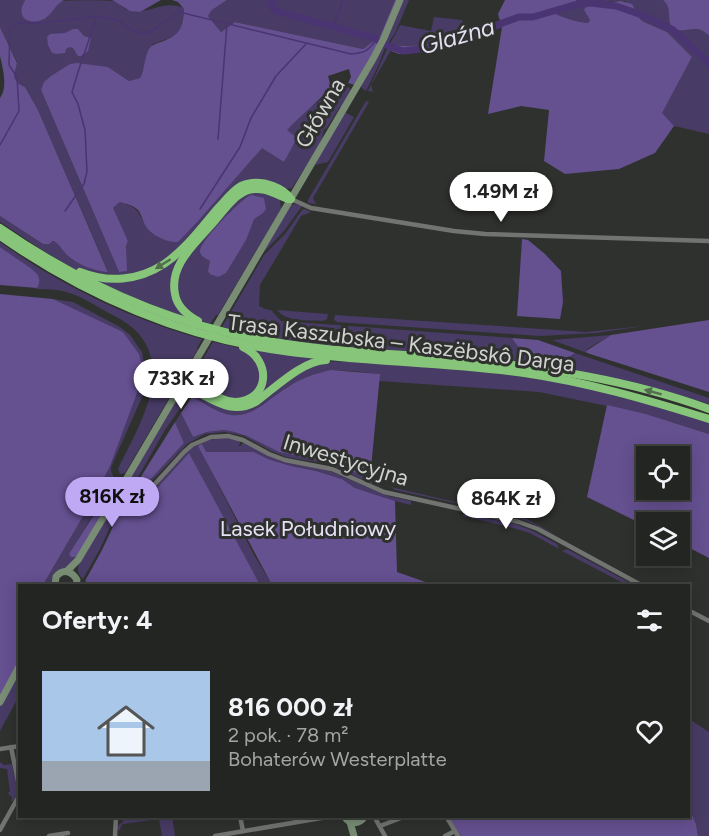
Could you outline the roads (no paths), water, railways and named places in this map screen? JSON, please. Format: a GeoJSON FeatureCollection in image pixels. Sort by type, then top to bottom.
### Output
{"type":"FeatureCollection","features":[{"type":"Feature","properties":{"kind":"highway"},"geometry":{"type":"LineString","coordinates":[[46,258],[94,277],[115,280],[136,276],[154,270],[177,254],[232,193],[242,186],[253,183],[268,184],[287,193],[291,199]]}},
{"type":"Feature","properties":{"kind":"highway"},"geometry":{"type":"LineString","coordinates":[[226,333],[191,318],[182,309],[176,300],[173,283],[178,266],[243,192],[256,188],[264,189],[291,199]]}},
{"type":"Feature","properties":{"kind":"highway","name":"Trasa Kaszubska – Kaszëbskô Darga"},"geometry":{"type":"LineString","coordinates":[[0,228],[87,281],[138,304],[226,333],[319,348],[458,359],[544,369],[586,376],[709,409]]}},
{"type":"Feature","properties":{"kind":"highway","name":"Trasa Kaszubska – Kaszëbskô Darga"},"geometry":{"type":"LineString","coordinates":[[0,236],[42,264],[104,297],[167,324],[217,338],[282,351],[458,366],[554,378],[600,387],[709,419]]}},
{"type":"Feature","properties":{"kind":"highway"},"geometry":{"type":"LineString","coordinates":[[217,338],[245,348],[257,356],[263,367],[263,382],[256,394],[246,400],[230,402],[190,380],[184,380],[187,386],[220,405],[236,408],[250,405],[304,366],[322,360],[364,359]]}},
{"type":"Feature","properties":{"kind":"main road","name":"Główna"},"geometry":{"type":"LineString","coordinates":[[56,584],[58,574],[64,571],[75,579],[78,560],[382,42],[400,0]]}},
{"type":"Feature","properties":{"kind":"main road"},"geometry":{"type":"LineString","coordinates":[[0,702],[18,669]]}},
{"type":"Feature","properties":{"kind":"main road"},"geometry":{"type":"LineString","coordinates":[[354,819],[355,836]]}},
{"type":"Feature","properties":{"kind":"street"},"geometry":{"type":"LineString","coordinates":[[291,199],[311,208],[454,231],[709,241]]}},
{"type":"Feature","properties":{"kind":"street","name":"Inwestycyjna"},"geometry":{"type":"LineString","coordinates":[[124,483],[140,492],[148,490],[192,445],[211,437],[234,437],[276,457],[327,468],[378,490],[519,522],[639,584]]}},
{"type":"Feature","properties":{"kind":"street"},"geometry":{"type":"LineString","coordinates":[[690,611],[709,621]]}},
{"type":"Feature","properties":{"kind":"street"},"geometry":{"type":"LineString","coordinates":[[0,749],[18,746]]}},
{"type":"Feature","properties":{"kind":"street"},"geometry":{"type":"LineString","coordinates":[[11,747],[18,782]]}},
{"type":"Feature","properties":{"kind":"street"},"geometry":{"type":"LineString","coordinates":[[0,830],[18,796]]}},
{"type":"Feature","properties":{"kind":"street"},"geometry":{"type":"LineString","coordinates":[[115,836],[116,818]]}},
{"type":"Feature","properties":{"kind":"street"},"geometry":{"type":"LineString","coordinates":[[240,818],[243,831]]}},
{"type":"Feature","properties":{"kind":"street"},"geometry":{"type":"LineString","coordinates":[[215,836],[284,822],[327,818],[368,819],[379,824],[399,818]]}},
{"type":"Feature","properties":{"kind":"street"},"geometry":{"type":"LineString","coordinates":[[373,818],[385,836]]}},
{"type":"Feature","properties":{"kind":"street"},"geometry":{"type":"LineString","coordinates":[[445,836],[457,833],[447,818]]}},
{"type":"Feature","properties":{"kind":"street"},"geometry":{"type":"LineString","coordinates":[[49,836],[68,833]]}},
{"type":"Feature","properties":{"kind":"waterway","name":"Glaźna"},"geometry":{"type":"LineString","coordinates":[[271,0],[276,11],[374,38],[403,51],[437,47],[519,17],[533,17],[574,5],[591,3],[616,6],[673,30],[709,63]]}},
{"type":"Feature","properties":{"kind":"waterway"},"geometry":{"type":"LineString","coordinates":[[333,27],[343,0]]}},
{"type":"Feature","properties":{"kind":"waterway"},"geometry":{"type":"LineString","coordinates":[[65,211],[84,184],[87,171],[85,130],[72,92],[97,16],[118,20],[133,31],[144,33],[152,31],[179,12],[351,54],[366,51],[377,39]]}},
{"type":"Feature","properties":{"kind":"waterway"},"geometry":{"type":"LineString","coordinates":[[0,145],[19,111],[17,77],[9,65],[10,28],[17,23],[43,23],[97,16]]}},
{"type":"Feature","properties":{"kind":"waterway"},"geometry":{"type":"LineString","coordinates":[[218,139],[227,24]]}},
{"type":"Feature","properties":{"kind":"waterway"},"geometry":{"type":"LineString","coordinates":[[200,209],[240,147],[251,118],[276,76],[306,44]]}},
{"type":"Feature","properties":{"kind":"park label","name":"Lasek Południowy"},"geometry":{"type":"Point","coordinates":[308,528]}}]}
